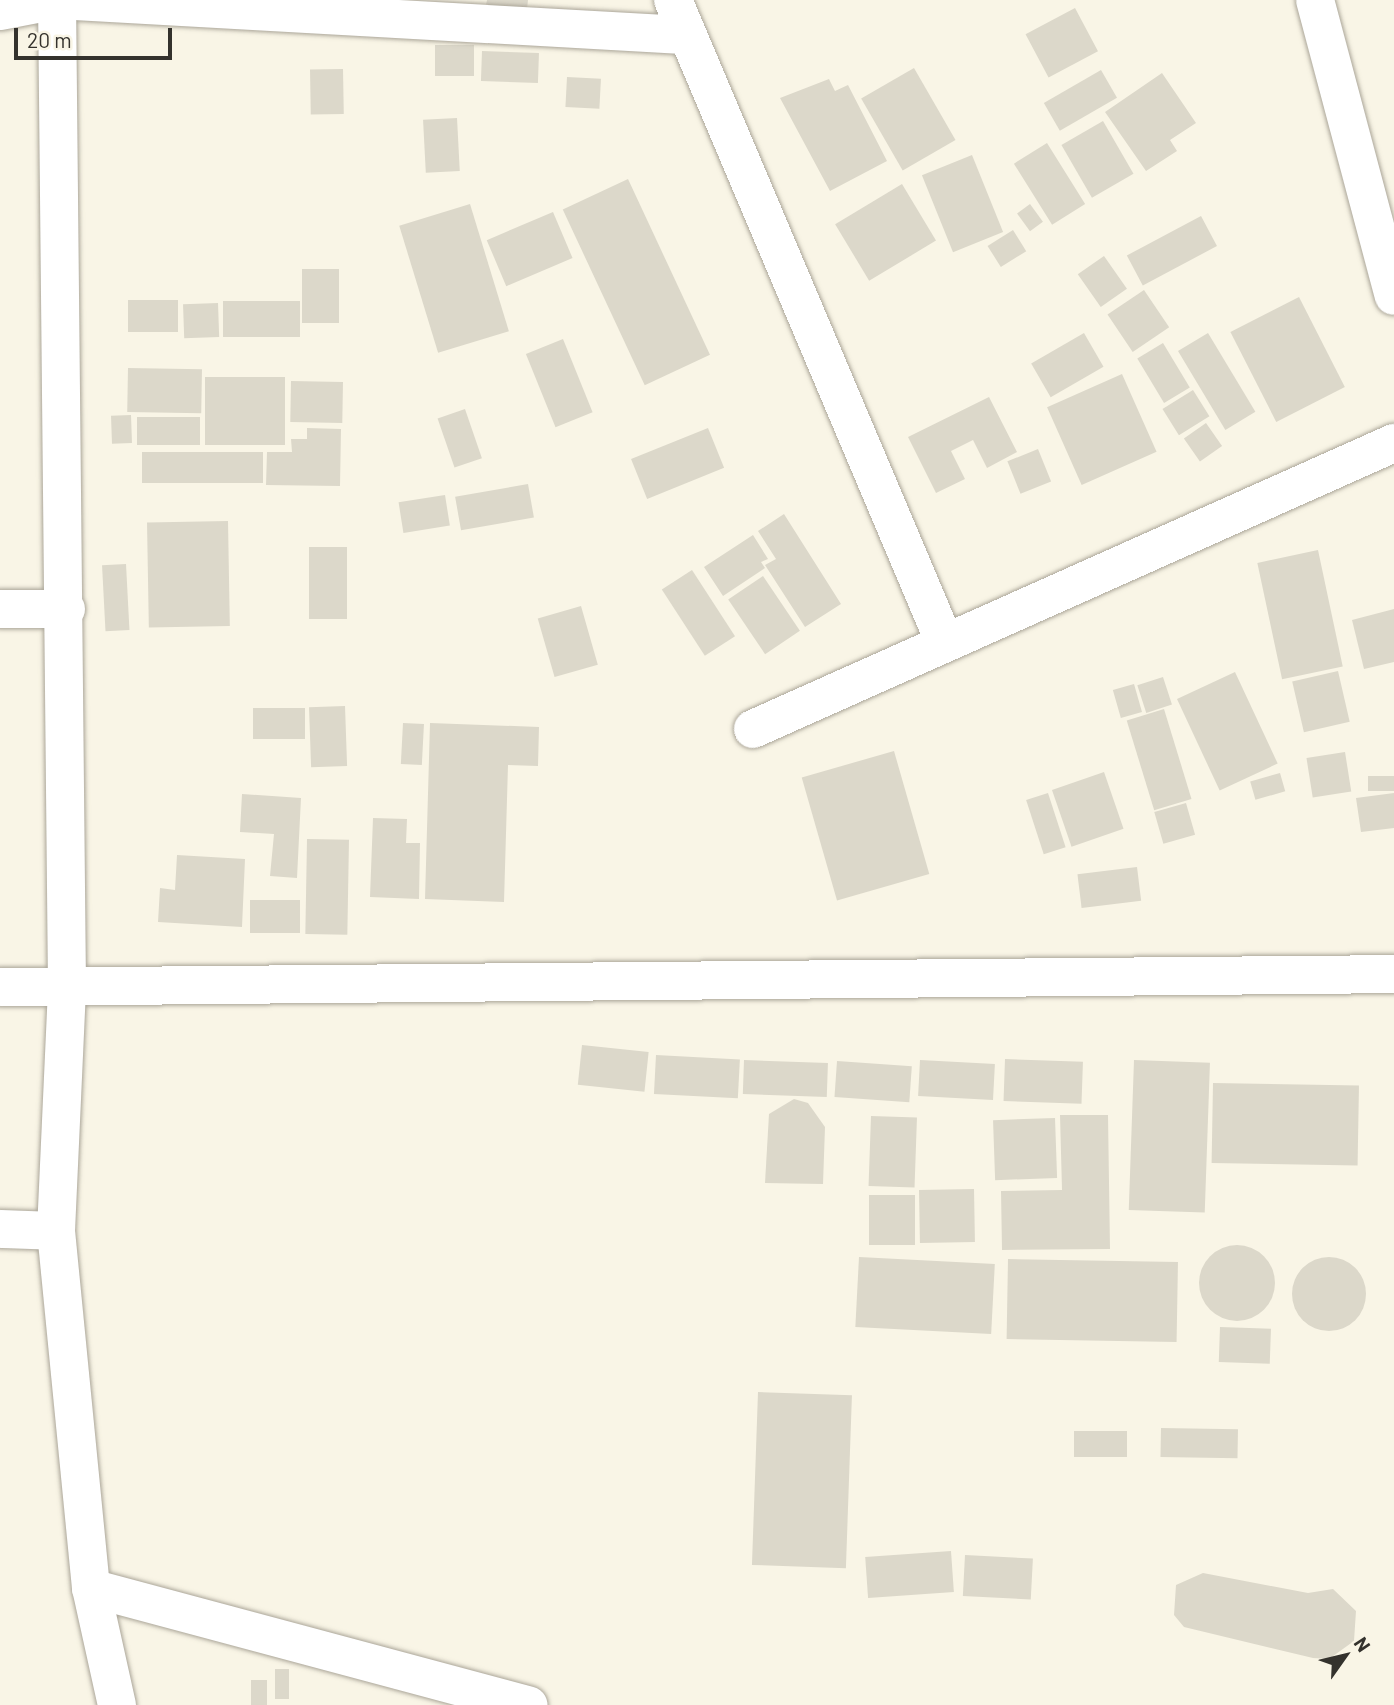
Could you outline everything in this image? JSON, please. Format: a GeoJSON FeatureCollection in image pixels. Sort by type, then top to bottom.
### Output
{"type":"FeatureCollection","features":[{"type":"Feature","properties":{"kind":"street"},"geometry":{"type":"LineString","coordinates":[[0,11],[57,0],[678,18],[944,641]]}},
{"type":"Feature","properties":{"kind":"street"},"geometry":{"type":"LineString","coordinates":[[57,0],[66,609],[67,986],[56,1231],[90,1588],[117,1705]]}},
{"type":"Feature","properties":{"kind":"street"},"geometry":{"type":"LineString","coordinates":[[1315,0],[1394,296]]}},
{"type":"Feature","properties":{"kind":"street"},"geometry":{"type":"LineString","coordinates":[[753,729],[944,641],[1394,443]]}},
{"type":"Feature","properties":{"kind":"street"},"geometry":{"type":"LineString","coordinates":[[0,609],[66,609]]}},
{"type":"Feature","properties":{"kind":"street"},"geometry":{"type":"LineString","coordinates":[[0,987],[1394,974]]}},
{"type":"Feature","properties":{"kind":"street"},"geometry":{"type":"LineString","coordinates":[[0,1230],[56,1231]]}},
{"type":"Feature","properties":{"kind":"street"},"geometry":{"type":"LineString","coordinates":[[90,1588],[529,1705]]}},
{"type":"Feature","properties":{"kind":"building"},"geometry":{"type":"Polygon","coordinates":[[[487,0],[528,0],[527,9],[486,5],[487,0]]]}},
{"type":"Feature","properties":{"kind":"building"},"geometry":{"type":"Polygon","coordinates":[[[1075,8],[1098,51],[1049,78],[1026,34],[1075,8]]]}},
{"type":"Feature","properties":{"kind":"building"},"geometry":{"type":"Polygon","coordinates":[[[435,45],[474,45],[474,76],[435,76],[435,45]]]}},
{"type":"Feature","properties":{"kind":"building"},"geometry":{"type":"Polygon","coordinates":[[[482,51],[539,53],[538,83],[481,81],[482,51]]]}},
{"type":"Feature","properties":{"kind":"building"},"geometry":{"type":"Polygon","coordinates":[[[914,68],[956,140],[903,170],[861,98],[914,68]]]}},
{"type":"Feature","properties":{"kind":"building"},"geometry":{"type":"Polygon","coordinates":[[[343,69],[344,114],[311,115],[310,70],[343,69]]]}},
{"type":"Feature","properties":{"kind":"building"},"geometry":{"type":"Polygon","coordinates":[[[1101,70],[1117,98],[1060,131],[1044,103],[1101,70]]]}},
{"type":"Feature","properties":{"kind":"building"},"geometry":{"type":"Polygon","coordinates":[[[1162,73],[1196,123],[1170,140],[1177,151],[1146,171],[1105,112],[1162,73]]]}},
{"type":"Feature","properties":{"kind":"building"},"geometry":{"type":"Polygon","coordinates":[[[567,77],[601,79],[599,109],[565,107],[567,77]]]}},
{"type":"Feature","properties":{"kind":"building"},"geometry":{"type":"Polygon","coordinates":[[[829,79],[835,91],[848,85],[887,161],[830,191],[780,98],[829,79]]]}},
{"type":"Feature","properties":{"kind":"building"},"geometry":{"type":"Polygon","coordinates":[[[457,118],[460,171],[426,173],[423,120],[457,118]]]}},
{"type":"Feature","properties":{"kind":"building"},"geometry":{"type":"Polygon","coordinates":[[[1103,121],[1134,174],[1092,198],[1061,145],[1103,121]]]}},
{"type":"Feature","properties":{"kind":"building"},"geometry":{"type":"Polygon","coordinates":[[[1047,143],[1085,204],[1052,225],[1014,164],[1047,143]]]}},
{"type":"Feature","properties":{"kind":"building"},"geometry":{"type":"Polygon","coordinates":[[[972,155],[1003,232],[953,252],[922,175],[972,155]]]}},
{"type":"Feature","properties":{"kind":"building"},"geometry":{"type":"Polygon","coordinates":[[[628,179],[710,355],[645,385],[563,209],[628,179]]]}},
{"type":"Feature","properties":{"kind":"building"},"geometry":{"type":"Polygon","coordinates":[[[902,184],[936,241],[869,281],[835,224],[902,184]]]}},
{"type":"Feature","properties":{"kind":"building"},"geometry":{"type":"Polygon","coordinates":[[[470,204],[509,331],[438,353],[399,226],[470,204]]]}},
{"type":"Feature","properties":{"kind":"building"},"geometry":{"type":"Polygon","coordinates":[[[1030,204],[1043,222],[1030,231],[1017,213],[1030,204]]]}},
{"type":"Feature","properties":{"kind":"building"},"geometry":{"type":"Polygon","coordinates":[[[553,212],[573,258],[506,286],[487,240],[553,212]]]}},
{"type":"Feature","properties":{"kind":"building"},"geometry":{"type":"Polygon","coordinates":[[[1201,216],[1217,246],[1143,285],[1127,255],[1201,216]]]}},
{"type":"Feature","properties":{"kind":"building"},"geometry":{"type":"Polygon","coordinates":[[[1013,230],[1026,251],[1001,267],[988,246],[1013,230]]]}},
{"type":"Feature","properties":{"kind":"building"},"geometry":{"type":"Polygon","coordinates":[[[1104,256],[1127,289],[1101,307],[1078,274],[1104,256]]]}},
{"type":"Feature","properties":{"kind":"building"},"geometry":{"type":"Polygon","coordinates":[[[302,269],[339,269],[339,323],[302,323],[302,269]]]}},
{"type":"Feature","properties":{"kind":"building"},"geometry":{"type":"Polygon","coordinates":[[[1144,290],[1169,327],[1133,352],[1108,315],[1144,290]]]}},
{"type":"Feature","properties":{"kind":"building"},"geometry":{"type":"Polygon","coordinates":[[[1299,297],[1345,387],[1276,422],[1230,332],[1299,297]]]}},
{"type":"Feature","properties":{"kind":"building"},"geometry":{"type":"Polygon","coordinates":[[[128,300],[178,300],[178,332],[128,332],[128,300]]]}},
{"type":"Feature","properties":{"kind":"building"},"geometry":{"type":"Polygon","coordinates":[[[223,301],[300,301],[300,337],[223,337],[223,301]]]}},
{"type":"Feature","properties":{"kind":"building"},"geometry":{"type":"Polygon","coordinates":[[[218,303],[219,337],[184,338],[183,304],[218,303]]]}},
{"type":"Feature","properties":{"kind":"building"},"geometry":{"type":"Polygon","coordinates":[[[1084,333],[1104,367],[1051,397],[1031,364],[1084,333]]]}},
{"type":"Feature","properties":{"kind":"building"},"geometry":{"type":"Polygon","coordinates":[[[1208,333],[1255,412],[1225,430],[1178,351],[1208,333]]]}},
{"type":"Feature","properties":{"kind":"building"},"geometry":{"type":"Polygon","coordinates":[[[563,339],[593,412],[556,427],[526,354],[563,339]]]}},
{"type":"Feature","properties":{"kind":"building"},"geometry":{"type":"Polygon","coordinates":[[[1163,343],[1190,388],[1164,403],[1137,358],[1163,343]]]}},
{"type":"Feature","properties":{"kind":"building"},"geometry":{"type":"Polygon","coordinates":[[[128,368],[202,369],[201,413],[127,412],[128,368]]]}},
{"type":"Feature","properties":{"kind":"building"},"geometry":{"type":"Polygon","coordinates":[[[1122,374],[1157,452],[1082,485],[1047,407],[1122,374]]]}},
{"type":"Feature","properties":{"kind":"building"},"geometry":{"type":"Polygon","coordinates":[[[205,377],[285,377],[285,445],[205,445],[205,377]]]}},
{"type":"Feature","properties":{"kind":"building"},"geometry":{"type":"Polygon","coordinates":[[[291,381],[343,382],[342,423],[290,422],[291,381]]]}},
{"type":"Feature","properties":{"kind":"building"},"geometry":{"type":"Polygon","coordinates":[[[1193,390],[1209,416],[1179,435],[1162,409],[1193,390]]]}},
{"type":"Feature","properties":{"kind":"building"},"geometry":{"type":"Polygon","coordinates":[[[989,397],[1017,452],[987,468],[973,440],[951,451],[965,479],[936,493],[908,437],[989,397]]]}},
{"type":"Feature","properties":{"kind":"building"},"geometry":{"type":"Polygon","coordinates":[[[465,409],[482,458],[455,468],[438,418],[465,409]]]}},
{"type":"Feature","properties":{"kind":"building"},"geometry":{"type":"Polygon","coordinates":[[[131,415],[132,443],[112,444],[111,416],[131,415]]]}},
{"type":"Feature","properties":{"kind":"building"},"geometry":{"type":"Polygon","coordinates":[[[137,417],[200,417],[200,445],[137,445],[137,417]]]}},
{"type":"Feature","properties":{"kind":"building"},"geometry":{"type":"Polygon","coordinates":[[[1206,423],[1222,446],[1200,461],[1184,438],[1206,423]]]}},
{"type":"Feature","properties":{"kind":"building"},"geometry":{"type":"Polygon","coordinates":[[[307,428],[341,429],[340,486],[266,485],[267,452],[292,452],[291,439],[307,439],[307,428]]]}},
{"type":"Feature","properties":{"kind":"building"},"geometry":{"type":"Polygon","coordinates":[[[708,428],[724,468],[647,499],[631,459],[708,428]]]}},
{"type":"Feature","properties":{"kind":"building"},"geometry":{"type":"Polygon","coordinates":[[[1038,449],[1051,481],[1021,494],[1007,461],[1038,449]]]}},
{"type":"Feature","properties":{"kind":"building"},"geometry":{"type":"Polygon","coordinates":[[[142,452],[263,452],[263,483],[142,483],[142,452]]]}},
{"type":"Feature","properties":{"kind":"building"},"geometry":{"type":"Polygon","coordinates":[[[528,484],[534,517],[461,530],[455,497],[528,484]]]}},
{"type":"Feature","properties":{"kind":"building"},"geometry":{"type":"Polygon","coordinates":[[[445,495],[450,526],[403,533],[399,502],[445,495]]]}},
{"type":"Feature","properties":{"kind":"building"},"geometry":{"type":"Polygon","coordinates":[[[784,514],[841,604],[805,627],[765,565],[776,559],[758,531],[784,514]]]}},
{"type":"Feature","properties":{"kind":"building"},"geometry":{"type":"Polygon","coordinates":[[[228,521],[230,626],[149,627],[147,522],[228,521]]]}},
{"type":"Feature","properties":{"kind":"building"},"geometry":{"type":"Polygon","coordinates":[[[753,535],[768,559],[761,562],[765,568],[723,596],[704,567],[753,535]]]}},
{"type":"Feature","properties":{"kind":"building"},"geometry":{"type":"Polygon","coordinates":[[[309,547],[347,547],[347,619],[309,619],[309,547]]]}},
{"type":"Feature","properties":{"kind":"building"},"geometry":{"type":"Polygon","coordinates":[[[1318,550],[1343,666],[1282,679],[1257,563],[1318,550]]]}},
{"type":"Feature","properties":{"kind":"building"},"geometry":{"type":"Polygon","coordinates":[[[126,564],[129,630],[105,631],[102,565],[126,564]]]}},
{"type":"Feature","properties":{"kind":"building"},"geometry":{"type":"Polygon","coordinates":[[[692,570],[735,636],[705,656],[662,590],[692,570]]]}},
{"type":"Feature","properties":{"kind":"building"},"geometry":{"type":"Polygon","coordinates":[[[763,576],[800,631],[765,654],[728,599],[763,576]]]}},
{"type":"Feature","properties":{"kind":"building"},"geometry":{"type":"Polygon","coordinates":[[[581,606],[598,665],[555,677],[538,618],[581,606]]]}},
{"type":"Feature","properties":{"kind":"building"},"geometry":{"type":"Polygon","coordinates":[[[1394,609],[1394,662],[1364,669],[1352,620],[1394,609]]]}},
{"type":"Feature","properties":{"kind":"building"},"geometry":{"type":"Polygon","coordinates":[[[1338,671],[1350,722],[1304,732],[1292,682],[1338,671]]]}},
{"type":"Feature","properties":{"kind":"building"},"geometry":{"type":"Polygon","coordinates":[[[1235,672],[1278,764],[1220,791],[1177,699],[1235,672]]]}},
{"type":"Feature","properties":{"kind":"building"},"geometry":{"type":"Polygon","coordinates":[[[1163,677],[1172,705],[1146,713],[1137,685],[1163,677]]]}},
{"type":"Feature","properties":{"kind":"building"},"geometry":{"type":"Polygon","coordinates":[[[1134,684],[1142,712],[1121,718],[1113,690],[1134,684]]]}},
{"type":"Feature","properties":{"kind":"building"},"geometry":{"type":"Polygon","coordinates":[[[345,706],[347,766],[311,767],[309,707],[345,706]]]}},
{"type":"Feature","properties":{"kind":"building"},"geometry":{"type":"Polygon","coordinates":[[[253,708],[305,708],[305,739],[253,739],[253,708]]]}},
{"type":"Feature","properties":{"kind":"building"},"geometry":{"type":"Polygon","coordinates":[[[1164,709],[1191,799],[1154,810],[1127,720],[1164,709]]]}},
{"type":"Feature","properties":{"kind":"building"},"geometry":{"type":"Polygon","coordinates":[[[403,723],[424,724],[422,765],[401,764],[403,723]]]}},
{"type":"Feature","properties":{"kind":"building"},"geometry":{"type":"Polygon","coordinates":[[[430,723],[539,727],[538,766],[508,765],[504,902],[425,899],[430,723]]]}},
{"type":"Feature","properties":{"kind":"building"},"geometry":{"type":"Polygon","coordinates":[[[894,751],[929,874],[837,901],[802,777],[894,751]]]}},
{"type":"Feature","properties":{"kind":"building"},"geometry":{"type":"Polygon","coordinates":[[[1345,752],[1351,792],[1313,798],[1306,758],[1345,752]]]}},
{"type":"Feature","properties":{"kind":"building"},"geometry":{"type":"Polygon","coordinates":[[[1104,772],[1124,829],[1072,847],[1052,790],[1104,772]]]}},
{"type":"Feature","properties":{"kind":"building"},"geometry":{"type":"Polygon","coordinates":[[[1280,773],[1285,791],[1255,800],[1250,782],[1280,773]]]}},
{"type":"Feature","properties":{"kind":"building"},"geometry":{"type":"Polygon","coordinates":[[[1368,776],[1394,776],[1394,791],[1368,791],[1368,776]]]}},
{"type":"Feature","properties":{"kind":"building"},"geometry":{"type":"Polygon","coordinates":[[[1048,793],[1066,847],[1044,854],[1026,800],[1048,793]]]}},
{"type":"Feature","properties":{"kind":"building"},"geometry":{"type":"Polygon","coordinates":[[[1394,793],[1394,828],[1361,832],[1356,798],[1394,793]]]}},
{"type":"Feature","properties":{"kind":"building"},"geometry":{"type":"Polygon","coordinates":[[[242,794],[301,798],[297,878],[270,876],[274,834],[240,832],[242,794]]]}},
{"type":"Feature","properties":{"kind":"building"},"geometry":{"type":"Polygon","coordinates":[[[1186,803],[1195,835],[1163,844],[1154,812],[1186,803]]]}},
{"type":"Feature","properties":{"kind":"building"},"geometry":{"type":"Polygon","coordinates":[[[373,818],[407,819],[406,843],[420,843],[419,899],[370,897],[373,818]]]}},
{"type":"Feature","properties":{"kind":"building"},"geometry":{"type":"Polygon","coordinates":[[[307,839],[349,840],[347,935],[305,934],[307,839]]]}},
{"type":"Feature","properties":{"kind":"building"},"geometry":{"type":"Polygon","coordinates":[[[177,855],[245,859],[242,927],[158,922],[160,888],[175,890],[177,855]]]}},
{"type":"Feature","properties":{"kind":"building"},"geometry":{"type":"Polygon","coordinates":[[[1137,867],[1141,901],[1082,908],[1077,874],[1137,867]]]}},
{"type":"Feature","properties":{"kind":"building"},"geometry":{"type":"Polygon","coordinates":[[[250,900],[300,900],[300,933],[250,933],[250,900]]]}},
{"type":"Feature","properties":{"kind":"building"},"geometry":{"type":"Polygon","coordinates":[[[582,1045],[649,1052],[644,1092],[578,1085],[582,1045]]]}},
{"type":"Feature","properties":{"kind":"building"},"geometry":{"type":"Polygon","coordinates":[[[656,1055],[740,1059],[738,1098],[654,1094],[656,1055]]]}},
{"type":"Feature","properties":{"kind":"building"},"geometry":{"type":"Polygon","coordinates":[[[1005,1059],[1083,1062],[1081,1104],[1004,1101],[1005,1059]]]}},
{"type":"Feature","properties":{"kind":"building"},"geometry":{"type":"Polygon","coordinates":[[[744,1060],[828,1063],[827,1097],[743,1094],[744,1060]]]}},
{"type":"Feature","properties":{"kind":"building"},"geometry":{"type":"Polygon","coordinates":[[[920,1060],[995,1064],[993,1100],[918,1096],[920,1060]]]}},
{"type":"Feature","properties":{"kind":"building"},"geometry":{"type":"Polygon","coordinates":[[[1134,1060],[1210,1063],[1205,1213],[1129,1210],[1134,1060]]]}},
{"type":"Feature","properties":{"kind":"building"},"geometry":{"type":"Polygon","coordinates":[[[837,1061],[912,1066],[909,1102],[834,1097],[837,1061]]]}},
{"type":"Feature","properties":{"kind":"building"},"geometry":{"type":"Polygon","coordinates":[[[1213,1083],[1359,1086],[1358,1166],[1212,1163],[1213,1083]]]}},
{"type":"Feature","properties":{"kind":"building"},"geometry":{"type":"Polygon","coordinates":[[[794,1099],[808,1103],[825,1127],[823,1184],[765,1183],[769,1114],[794,1099]]]}},
{"type":"Feature","properties":{"kind":"building"},"geometry":{"type":"Polygon","coordinates":[[[1060,1115],[1108,1115],[1110,1249],[1002,1250],[1001,1191],[1062,1190],[1060,1115]]]}},
{"type":"Feature","properties":{"kind":"building"},"geometry":{"type":"Polygon","coordinates":[[[871,1116],[917,1118],[915,1188],[869,1186],[871,1116]]]}},
{"type":"Feature","properties":{"kind":"building"},"geometry":{"type":"Polygon","coordinates":[[[1055,1118],[1057,1178],[995,1180],[993,1120],[1055,1118]]]}},
{"type":"Feature","properties":{"kind":"building"},"geometry":{"type":"Polygon","coordinates":[[[974,1189],[975,1242],[920,1243],[919,1190],[974,1189]]]}},
{"type":"Feature","properties":{"kind":"building"},"geometry":{"type":"Polygon","coordinates":[[[869,1195],[915,1195],[915,1245],[869,1245],[869,1195]]]}},
{"type":"Feature","properties":{"kind":"building"},"geometry":{"type":"Polygon","coordinates":[[[1237,1245],[1252,1248],[1264,1256],[1272,1268],[1275,1283],[1272,1298],[1264,1310],[1252,1318],[1237,1321],[1222,1318],[1210,1310],[1202,1298],[1199,1283],[1202,1268],[1210,1256],[1222,1248],[1237,1245]]]}},
{"type":"Feature","properties":{"kind":"building"},"geometry":{"type":"Polygon","coordinates":[[[859,1257],[995,1264],[991,1334],[855,1327],[859,1257]]]}},
{"type":"Feature","properties":{"kind":"building"},"geometry":{"type":"Polygon","coordinates":[[[1329,1257],[1350,1263],[1360,1273],[1366,1294],[1360,1315],[1350,1325],[1329,1331],[1308,1325],[1298,1315],[1292,1294],[1298,1273],[1308,1263],[1329,1257]]]}},
{"type":"Feature","properties":{"kind":"building"},"geometry":{"type":"Polygon","coordinates":[[[1008,1259],[1178,1262],[1177,1342],[1007,1339],[1008,1259]]]}},
{"type":"Feature","properties":{"kind":"building"},"geometry":{"type":"Polygon","coordinates":[[[1220,1327],[1271,1329],[1270,1364],[1219,1362],[1220,1327]]]}},
{"type":"Feature","properties":{"kind":"building"},"geometry":{"type":"Polygon","coordinates":[[[758,1392],[852,1395],[846,1568],[752,1565],[758,1392]]]}},
{"type":"Feature","properties":{"kind":"building"},"geometry":{"type":"Polygon","coordinates":[[[1161,1428],[1238,1429],[1237,1458],[1160,1457],[1161,1428]]]}},
{"type":"Feature","properties":{"kind":"building"},"geometry":{"type":"Polygon","coordinates":[[[1074,1431],[1127,1431],[1127,1457],[1074,1457],[1074,1431]]]}},
{"type":"Feature","properties":{"kind":"building"},"geometry":{"type":"Polygon","coordinates":[[[951,1551],[954,1592],[868,1598],[865,1557],[951,1551]]]}},
{"type":"Feature","properties":{"kind":"building"},"geometry":{"type":"Polygon","coordinates":[[[965,1555],[1033,1559],[1031,1600],[963,1596],[965,1555]]]}},
{"type":"Feature","properties":{"kind":"building"},"geometry":{"type":"Polygon","coordinates":[[[1203,1573],[1308,1593],[1333,1589],[1356,1611],[1354,1641],[1329,1659],[1313,1658],[1184,1627],[1174,1615],[1176,1585],[1203,1573]]]}},
{"type":"Feature","properties":{"kind":"building"},"geometry":{"type":"Polygon","coordinates":[[[275,1669],[289,1669],[289,1699],[275,1699],[275,1669]]]}},
{"type":"Feature","properties":{"kind":"building"},"geometry":{"type":"Polygon","coordinates":[[[251,1680],[267,1680],[267,1705],[251,1705],[251,1680]]]}}]}
